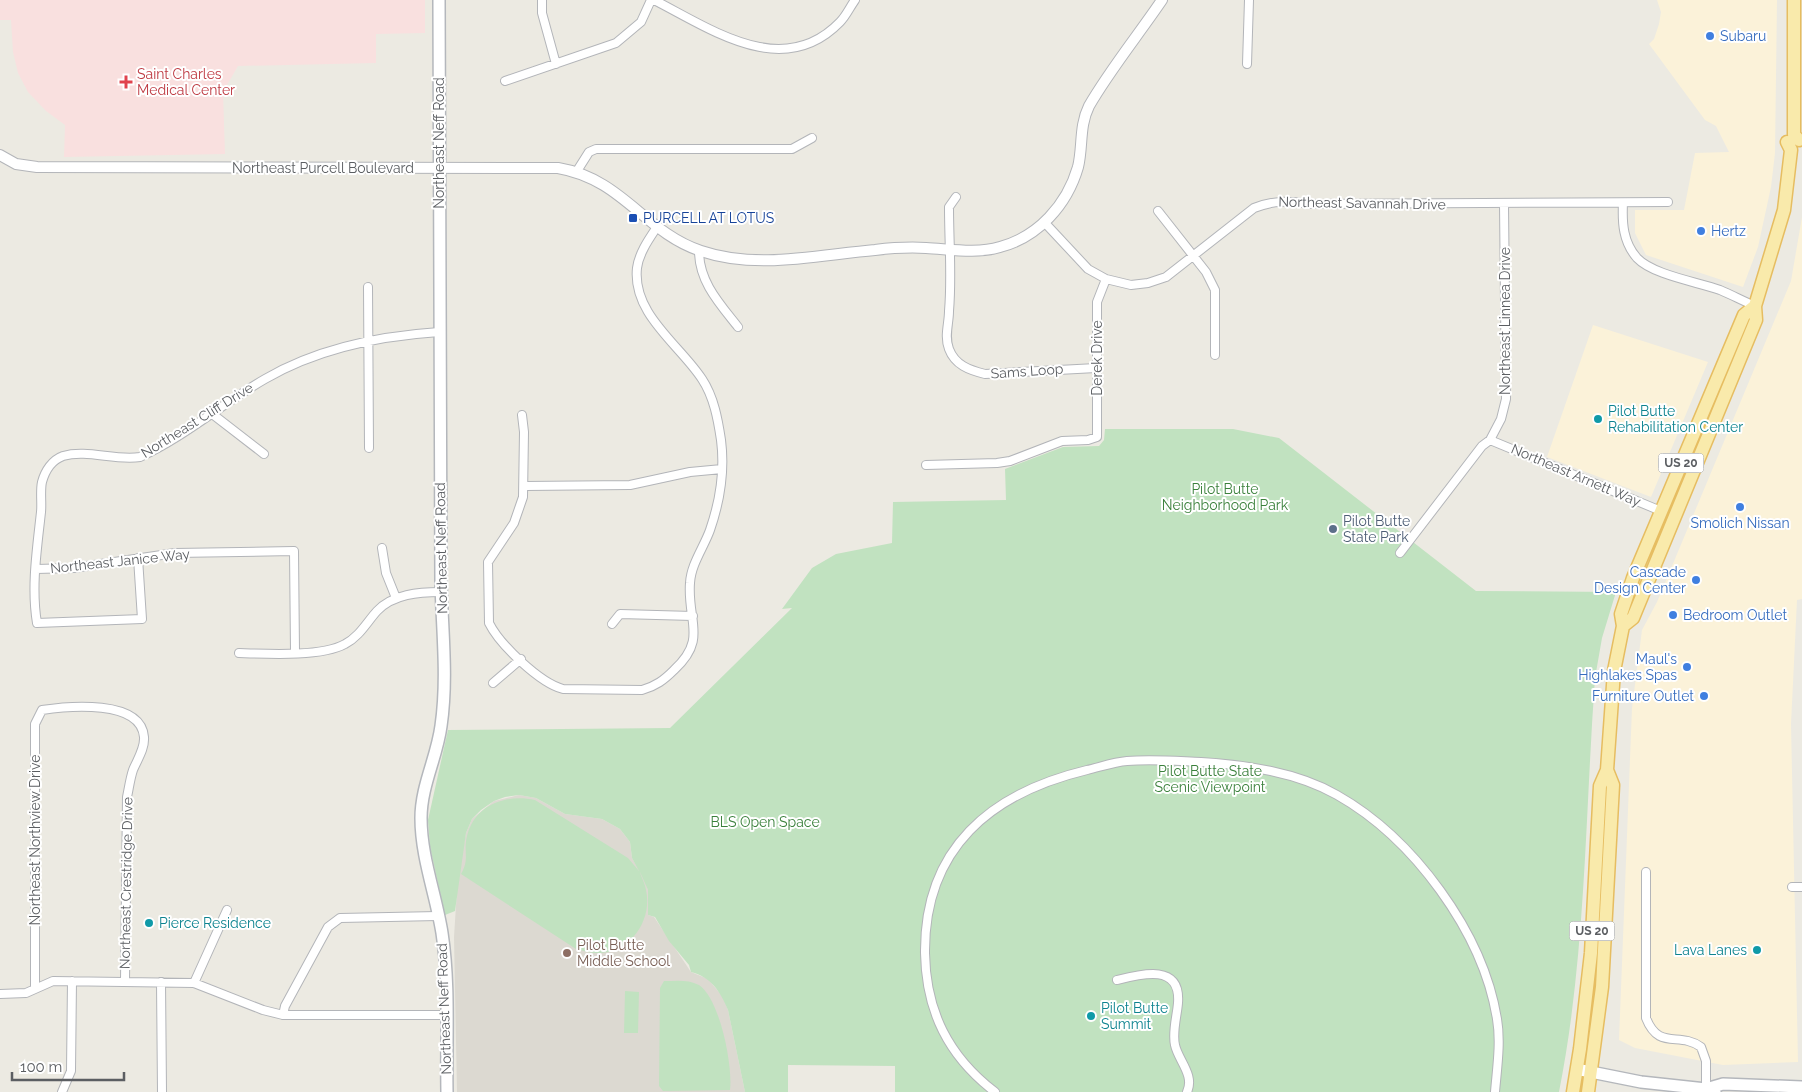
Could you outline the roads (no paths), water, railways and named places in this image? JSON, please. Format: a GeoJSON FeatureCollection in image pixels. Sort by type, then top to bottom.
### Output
{"type":"FeatureCollection","features":[{"type":"Feature","properties":{"kind":"main road","name":"Northeast Neff Road"},"geometry":{"type":"LineString","coordinates":[[439,0],[439,332],[441,592],[444,703],[441,728],[423,796],[421,816],[423,847],[438,916],[445,960],[447,1092]]}},
{"type":"Feature","properties":{"kind":"main road","name":"US 20"},"geometry":{"type":"LineString","coordinates":[[1623,626],[1633,618],[1756,320],[1755,306],[1777,238],[1789,181],[1796,175],[1793,141],[1794,0]]}},
{"type":"Feature","properties":{"kind":"main road","name":"US 20"},"geometry":{"type":"LineString","coordinates":[[1572,1092],[1577,1070],[1591,953],[1600,786],[1607,770],[1614,671],[1623,626],[1620,614],[1661,511],[1744,315],[1755,306]]}},
{"type":"Feature","properties":{"kind":"main road","name":"US 20"},"geometry":{"type":"LineString","coordinates":[[1588,1092],[1592,1072],[1605,949],[1613,785],[1607,770]]}},
{"type":"Feature","properties":{"kind":"main road"},"geometry":{"type":"LineString","coordinates":[[1577,1070],[1644,1082],[1710,1090],[1724,1084],[1802,1087]]}},
{"type":"Feature","properties":{"kind":"street"},"geometry":{"type":"LineString","coordinates":[[542,0],[542,13],[556,64]]}},
{"type":"Feature","properties":{"kind":"street"},"geometry":{"type":"LineString","coordinates":[[505,81],[616,43],[624,38],[640,22],[652,0],[737,42],[763,49],[790,48],[816,39],[840,22],[856,0]]}},
{"type":"Feature","properties":{"kind":"street","name":"Northeast Purcell Boulevard"},"geometry":{"type":"LineString","coordinates":[[1072,181],[1074,141],[1082,109],[1096,84],[1154,0]]}},
{"type":"Feature","properties":{"kind":"street","name":"Northeast Purcell Boulevard"},"geometry":{"type":"LineString","coordinates":[[0,155],[16,164],[37,167],[440,169],[539,167],[577,171],[604,184],[656,227],[679,242],[718,257],[748,261],[899,247],[999,248],[1017,240],[1045,223],[1066,196],[1078,167],[1081,130],[1089,106],[1162,0]]}},
{"type":"Feature","properties":{"kind":"street"},"geometry":{"type":"LineString","coordinates":[[1247,64],[1249,0]]}},
{"type":"Feature","properties":{"kind":"street"},"geometry":{"type":"LineString","coordinates":[[577,171],[589,152],[596,149],[792,149],[812,138]]}},
{"type":"Feature","properties":{"kind":"street","name":"Sams Loop"},"geometry":{"type":"LineString","coordinates":[[956,197],[949,207],[950,311],[946,334],[951,352],[956,360],[967,370],[984,374],[1096,368]]}},
{"type":"Feature","properties":{"kind":"street","name":"Northeast Savannah Drive"},"geometry":{"type":"LineString","coordinates":[[1045,223],[1088,269],[1106,280],[1130,285],[1148,283],[1166,277],[1254,208],[1269,202],[1285,201],[1310,204],[1668,202]]}},
{"type":"Feature","properties":{"kind":"street"},"geometry":{"type":"LineString","coordinates":[[1622,203],[1622,227],[1638,259],[1660,271],[1722,291],[1755,306]]}},
{"type":"Feature","properties":{"kind":"street","name":"Northeast Linnea Drive"},"geometry":{"type":"LineString","coordinates":[[1400,552],[1482,446],[1490,440],[1501,419],[1506,399],[1504,204]]}},
{"type":"Feature","properties":{"kind":"street"},"geometry":{"type":"LineString","coordinates":[[1158,210],[1206,272],[1215,290],[1215,355]]}},
{"type":"Feature","properties":{"kind":"street"},"geometry":{"type":"LineString","coordinates":[[522,414],[524,486],[520,510],[514,523],[488,562],[489,623],[494,632],[521,659],[554,686],[563,689],[642,690],[663,681],[684,662],[694,642],[689,589],[690,575],[717,508],[722,488],[722,469],[721,442],[715,408],[703,380],[650,316],[640,295],[637,268],[639,258],[656,227]]}},
{"type":"Feature","properties":{"kind":"street"},"geometry":{"type":"LineString","coordinates":[[699,251],[699,262],[710,292],[738,327]]}},
{"type":"Feature","properties":{"kind":"street","name":"Derek Drive"},"geometry":{"type":"LineString","coordinates":[[926,465],[997,463],[1062,441],[1088,440],[1097,437],[1097,302],[1106,280]]}},
{"type":"Feature","properties":{"kind":"street"},"geometry":{"type":"LineString","coordinates":[[368,287],[369,448]]}},
{"type":"Feature","properties":{"kind":"street","name":"Northeast Cliff Drive"},"geometry":{"type":"LineString","coordinates":[[138,558],[142,618],[37,623],[34,605],[42,482],[49,465],[63,456],[80,455],[125,460],[140,457],[266,378],[326,351],[369,340],[439,332]]}},
{"type":"Feature","properties":{"kind":"street"},"geometry":{"type":"LineString","coordinates":[[211,413],[264,454]]}},
{"type":"Feature","properties":{"kind":"street","name":"Northeast Arnett Way"},"geometry":{"type":"LineString","coordinates":[[1490,440],[1661,511]]}},
{"type":"Feature","properties":{"kind":"street"},"geometry":{"type":"LineString","coordinates":[[524,486],[630,485],[690,472],[722,469]]}},
{"type":"Feature","properties":{"kind":"street"},"geometry":{"type":"LineString","coordinates":[[382,548],[386,573],[396,598]]}},
{"type":"Feature","properties":{"kind":"street","name":"Northeast Janice Way"},"geometry":{"type":"LineString","coordinates":[[36,569],[74,568],[175,553],[294,550],[295,652]]}},
{"type":"Feature","properties":{"kind":"street"},"geometry":{"type":"LineString","coordinates":[[239,653],[330,650],[345,644],[366,626],[378,610],[396,598],[415,593],[441,592]]}},
{"type":"Feature","properties":{"kind":"street"},"geometry":{"type":"LineString","coordinates":[[612,624],[620,614],[693,616]]}},
{"type":"Feature","properties":{"kind":"street"},"geometry":{"type":"LineString","coordinates":[[493,683],[521,659]]}},
{"type":"Feature","properties":{"kind":"street","name":"Northeast Crestridge Drive"},"geometry":{"type":"LineString","coordinates":[[58,707],[114,708],[130,715],[142,728],[144,738],[142,748],[133,772],[127,797],[124,982]]}},
{"type":"Feature","properties":{"kind":"street","name":"Northeast Northview Drive"},"geometry":{"type":"LineString","coordinates":[[35,988],[35,724],[42,710],[58,707]]}},
{"type":"Feature","properties":{"kind":"street"},"geometry":{"type":"LineString","coordinates":[[995,1092],[968,1067],[953,1048],[940,1029],[932,1008],[926,976],[925,938],[931,903],[940,874],[956,847],[973,826],[1000,804],[1031,787],[1063,776],[1125,761],[1152,760],[1222,763],[1261,769],[1301,779],[1337,795],[1374,821],[1403,848],[1436,886],[1461,921],[1490,986],[1498,1021],[1495,1092]]}},
{"type":"Feature","properties":{"kind":"street"},"geometry":{"type":"LineString","coordinates":[[1646,872],[1646,1018],[1650,1028],[1656,1035],[1666,1039],[1688,1040],[1701,1047],[1706,1061],[1710,1090]]}},
{"type":"Feature","properties":{"kind":"street"},"geometry":{"type":"LineString","coordinates":[[1792,887],[1802,887]]}},
{"type":"Feature","properties":{"kind":"street"},"geometry":{"type":"LineString","coordinates":[[194,983],[227,910]]}},
{"type":"Feature","properties":{"kind":"street"},"geometry":{"type":"LineString","coordinates":[[283,1015],[285,1006],[328,927],[340,918],[438,916]]}},
{"type":"Feature","properties":{"kind":"street"},"geometry":{"type":"LineString","coordinates":[[1117,980],[1141,974],[1156,974],[1173,981],[1177,988],[1178,1000],[1174,1043],[1188,1078],[1187,1092]]}},
{"type":"Feature","properties":{"kind":"street"},"geometry":{"type":"LineString","coordinates":[[0,994],[26,993],[53,981],[194,983],[263,1010],[283,1015],[446,1015]]}},
{"type":"Feature","properties":{"kind":"street"},"geometry":{"type":"LineString","coordinates":[[62,1092],[71,1071],[72,981]]}},
{"type":"Feature","properties":{"kind":"street"},"geometry":{"type":"LineString","coordinates":[[161,982],[162,1092]]}},
{"type":"Feature","properties":{"kind":"place","name":"Subaru"},"geometry":{"type":"Point","coordinates":[1710,36]}},
{"type":"Feature","properties":{"kind":"place","name":"Saint Charles Medical Center"},"geometry":{"type":"Point","coordinates":[126,82]}},
{"type":"Feature","properties":{"kind":"place","name":"PURCELL AT LOTUS"},"geometry":{"type":"Point","coordinates":[633,218]}},
{"type":"Feature","properties":{"kind":"place","name":"Hertz"},"geometry":{"type":"Point","coordinates":[1701,231]}},
{"type":"Feature","properties":{"kind":"place","name":"Pilot Butte Rehabilitation Center"},"geometry":{"type":"Point","coordinates":[1598,419]}},
{"type":"Feature","properties":{"kind":"place","name":"Smolich Nissan"},"geometry":{"type":"Point","coordinates":[1740,507]}},
{"type":"Feature","properties":{"kind":"place","name":"Pilot Butte State Park"},"geometry":{"type":"Point","coordinates":[1333,529]}},
{"type":"Feature","properties":{"kind":"place","name":"Cascade Design Center"},"geometry":{"type":"Point","coordinates":[1696,580]}},
{"type":"Feature","properties":{"kind":"place","name":"Bedroom Outlet"},"geometry":{"type":"Point","coordinates":[1673,615]}},
{"type":"Feature","properties":{"kind":"place","name":"Maul's Highlakes Spas"},"geometry":{"type":"Point","coordinates":[1687,667]}},
{"type":"Feature","properties":{"kind":"place","name":"Furniture Outlet"},"geometry":{"type":"Point","coordinates":[1704,696]}},
{"type":"Feature","properties":{"kind":"place","name":"Pierce Residence"},"geometry":{"type":"Point","coordinates":[149,923]}},
{"type":"Feature","properties":{"kind":"place","name":"Lava Lanes"},"geometry":{"type":"Point","coordinates":[1757,950]}},
{"type":"Feature","properties":{"kind":"place","name":"Pilot Butte Middle School"},"geometry":{"type":"Point","coordinates":[567,953]}},
{"type":"Feature","properties":{"kind":"place","name":"Pilot Butte Summit"},"geometry":{"type":"Point","coordinates":[1091,1016]}},
{"type":"Feature","properties":{"kind":"park label","name":"Pilot Butte Neighborhood Park"},"geometry":{"type":"Point","coordinates":[1225,498]}},
{"type":"Feature","properties":{"kind":"park label","name":"Pilot Butte State Scenic Viewpoint"},"geometry":{"type":"Point","coordinates":[1210,780]}},
{"type":"Feature","properties":{"kind":"park label","name":"BLS Open Space"},"geometry":{"type":"Point","coordinates":[765,822]}}]}
